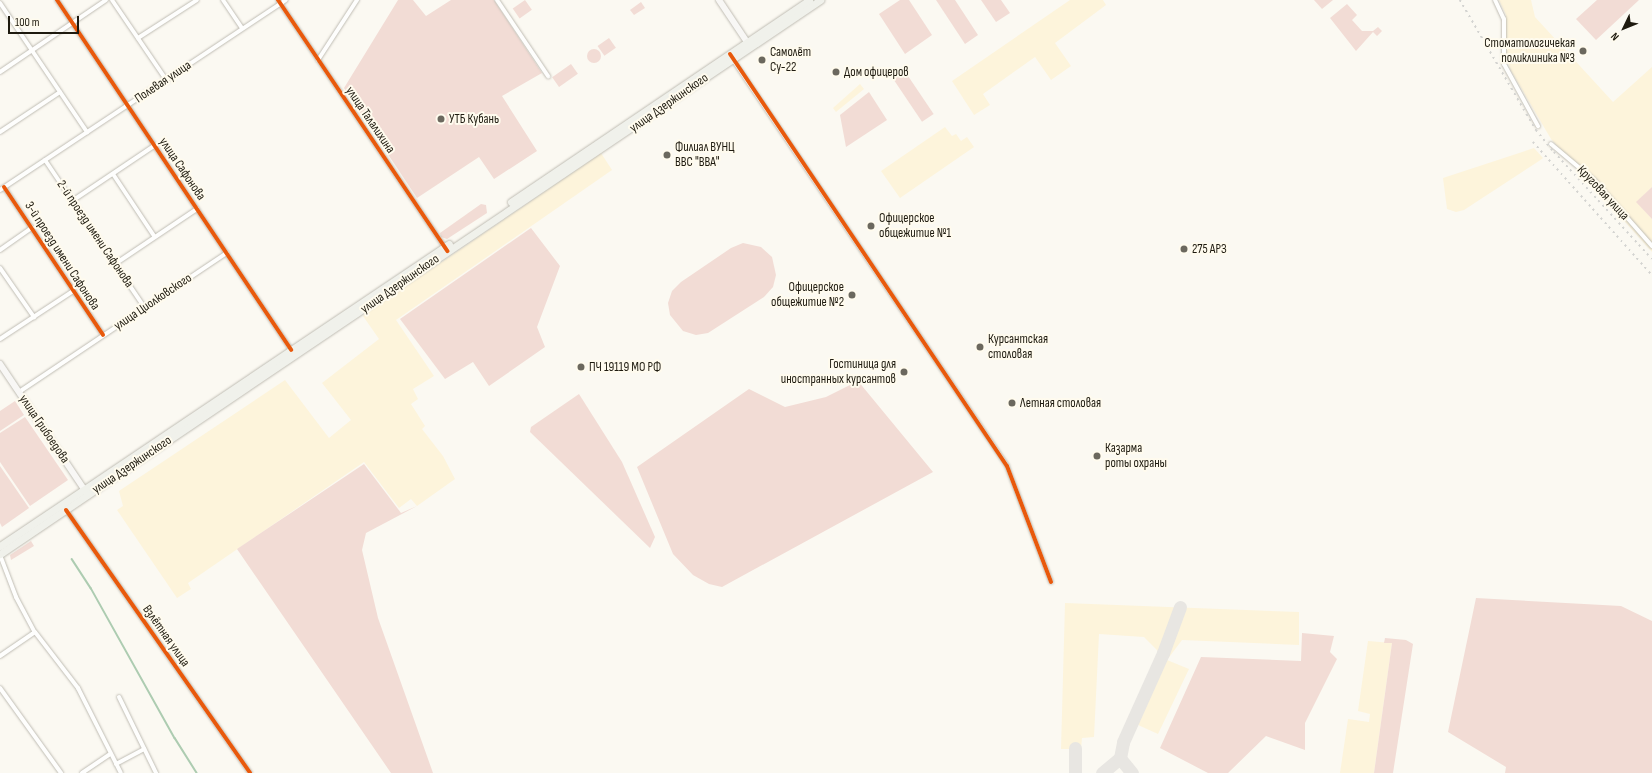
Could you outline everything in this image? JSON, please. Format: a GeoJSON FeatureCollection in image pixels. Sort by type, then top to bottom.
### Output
{"type":"FeatureCollection","features":[{"type":"Feature","properties":{"kind":"main road","name":"улица Дзержинского"},"geometry":{"type":"LineString","coordinates":[[0,546],[86,492],[731,56],[809,0]]}},
{"type":"Feature","properties":{"kind":"main road","name":"улица Дзержинского"},"geometry":{"type":"LineString","coordinates":[[748,44],[820,0]]}},
{"type":"Feature","properties":{"kind":"main road","name":"улица Дзержинского"},"geometry":{"type":"LineString","coordinates":[[0,555],[66,510],[86,492],[291,350],[445,249]]}},
{"type":"Feature","properties":{"kind":"street","name":"улица Сафонова"},"geometry":{"type":"LineString","coordinates":[[56,0],[291,350]]}},
{"type":"Feature","properties":{"kind":"street"},"geometry":{"type":"LineString","coordinates":[[0,72],[73,24],[106,0]]}},
{"type":"Feature","properties":{"kind":"street"},"geometry":{"type":"LineString","coordinates":[[112,0],[167,81]]}},
{"type":"Feature","properties":{"kind":"street"},"geometry":{"type":"LineString","coordinates":[[138,38],[197,0]]}},
{"type":"Feature","properties":{"kind":"street"},"geometry":{"type":"LineString","coordinates":[[223,0],[242,28]]}},
{"type":"Feature","properties":{"kind":"street","name":"Полевая улица"},"geometry":{"type":"LineString","coordinates":[[0,190],[167,81],[279,2],[286,0]]}},
{"type":"Feature","properties":{"kind":"street"},"geometry":{"type":"LineString","coordinates":[[318,60],[357,0]]}},
{"type":"Feature","properties":{"kind":"street"},"geometry":{"type":"LineString","coordinates":[[497,0],[548,76]]}},
{"type":"Feature","properties":{"kind":"street"},"geometry":{"type":"LineString","coordinates":[[719,0],[748,44]]}},
{"type":"Feature","properties":{"kind":"street"},"geometry":{"type":"LineString","coordinates":[[1495,0],[1504,19],[1504,64],[1538,126]]}},
{"type":"Feature","properties":{"kind":"street","name":"улица Талалихина"},"geometry":{"type":"LineString","coordinates":[[279,2],[445,249]]}},
{"type":"Feature","properties":{"kind":"street"},"geometry":{"type":"LineString","coordinates":[[0,3],[2,11],[32,50],[87,132]]}},
{"type":"Feature","properties":{"kind":"street"},"geometry":{"type":"LineString","coordinates":[[731,56],[996,448],[1015,483],[1051,582]]}},
{"type":"Feature","properties":{"kind":"street"},"geometry":{"type":"LineString","coordinates":[[0,132],[60,92]]}},
{"type":"Feature","properties":{"kind":"street","name":"Круговая улица"},"geometry":{"type":"LineString","coordinates":[[1551,144],[1594,180],[1652,246]]}},
{"type":"Feature","properties":{"kind":"street"},"geometry":{"type":"LineString","coordinates":[[72,201],[154,146]]}},
{"type":"Feature","properties":{"kind":"street","name":"2-й проезд имени Сафонова"},"geometry":{"type":"LineString","coordinates":[[45,160],[145,308]]}},
{"type":"Feature","properties":{"kind":"street"},"geometry":{"type":"LineString","coordinates":[[113,174],[154,236]]}},
{"type":"Feature","properties":{"kind":"street","name":"3-й проезд имени Сафонова"},"geometry":{"type":"LineString","coordinates":[[4,187],[103,336]]}},
{"type":"Feature","properties":{"kind":"street"},"geometry":{"type":"LineString","coordinates":[[115,264],[154,236],[197,209]]}},
{"type":"Feature","properties":{"kind":"street"},"geometry":{"type":"LineString","coordinates":[[0,250],[32,228]]}},
{"type":"Feature","properties":{"kind":"street","name":"улица Циолковского"},"geometry":{"type":"LineString","coordinates":[[18,392],[227,253]]}},
{"type":"Feature","properties":{"kind":"street"},"geometry":{"type":"LineString","coordinates":[[0,268],[34,317]]}},
{"type":"Feature","properties":{"kind":"street"},"geometry":{"type":"LineString","coordinates":[[0,339],[73,291]]}},
{"type":"Feature","properties":{"kind":"street","name":"улица Грибоедова"},"geometry":{"type":"LineString","coordinates":[[0,364],[86,492]]}},
{"type":"Feature","properties":{"kind":"street","name":"Взлётная улица"},"geometry":{"type":"LineString","coordinates":[[66,510],[250,773]]}},
{"type":"Feature","properties":{"kind":"street"},"geometry":{"type":"LineString","coordinates":[[0,555],[16,597],[35,632],[78,688],[110,754],[121,773]]}},
{"type":"Feature","properties":{"kind":"street"},"geometry":{"type":"LineString","coordinates":[[0,656],[35,632]]}},
{"type":"Feature","properties":{"kind":"street"},"geometry":{"type":"LineString","coordinates":[[0,688],[61,773]]}},
{"type":"Feature","properties":{"kind":"street"},"geometry":{"type":"LineString","coordinates":[[120,697],[156,773]]}},
{"type":"Feature","properties":{"kind":"street"},"geometry":{"type":"LineString","coordinates":[[116,764],[144,749]]}},
{"type":"Feature","properties":{"kind":"street"},"geometry":{"type":"LineString","coordinates":[[82,773],[110,754]]}},
{"type":"Feature","properties":{"kind":"shaded area","name":"УТБ Кубань"},"geometry":{"type":"Polygon","coordinates":[[[398,0],[413,0],[426,16],[451,0],[494,0],[542,73],[502,96],[537,151],[494,179],[479,157],[417,198],[344,88],[398,0]]]}},
{"type":"Feature","properties":{"kind":"shaded area"},"geometry":{"type":"Polygon","coordinates":[[[525,0],[532,10],[520,18],[513,9],[525,0]]]}},
{"type":"Feature","properties":{"kind":"shaded area"},"geometry":{"type":"Polygon","coordinates":[[[900,0],[909,0],[932,35],[905,54],[879,14],[900,0]]]}},
{"type":"Feature","properties":{"kind":"shaded area"},"geometry":{"type":"Polygon","coordinates":[[[936,0],[955,0],[978,35],[965,44],[936,0]]]}},
{"type":"Feature","properties":{"kind":"shaded area"},"geometry":{"type":"Polygon","coordinates":[[[981,0],[1001,0],[1010,13],[996,22],[981,0]]]}},
{"type":"Feature","properties":{"kind":"shaded area"},"geometry":{"type":"Polygon","coordinates":[[[1070,0],[1103,0],[1106,5],[1055,43],[1071,66],[1051,80],[1035,57],[983,94],[990,105],[974,115],[952,81],[1070,0]]]}},
{"type":"Feature","properties":{"kind":"shaded area"},"geometry":{"type":"Polygon","coordinates":[[[1314,0],[1333,0],[1322,9],[1314,0]]]}},
{"type":"Feature","properties":{"kind":"shaded area"},"geometry":{"type":"Polygon","coordinates":[[[1499,0],[1531,0],[1535,17],[1613,102],[1652,67],[1652,187],[1637,202],[1652,219],[1652,252],[1551,139],[1510,69],[1506,54],[1506,15],[1499,0]]]}},
{"type":"Feature","properties":{"kind":"shaded area"},"geometry":{"type":"Polygon","coordinates":[[[1597,0],[1639,0],[1596,40],[1576,19],[1597,0]]]}},
{"type":"Feature","properties":{"kind":"shaded area"},"geometry":{"type":"Polygon","coordinates":[[[641,2],[645,8],[634,15],[630,10],[641,2]]]}},
{"type":"Feature","properties":{"kind":"shaded area"},"geometry":{"type":"Polygon","coordinates":[[[1347,4],[1357,15],[1352,20],[1362,31],[1373,31],[1378,27],[1382,31],[1377,36],[1373,32],[1356,51],[1330,18],[1347,4]]]}},
{"type":"Feature","properties":{"kind":"shaded area"},"geometry":{"type":"Polygon","coordinates":[[[609,38],[616,48],[604,56],[598,46],[609,38]]]}},
{"type":"Feature","properties":{"kind":"shaded area"},"geometry":{"type":"Polygon","coordinates":[[[591,49],[597,49],[601,53],[601,59],[597,63],[591,63],[587,59],[587,53],[591,49]]]}},
{"type":"Feature","properties":{"kind":"shaded area"},"geometry":{"type":"Polygon","coordinates":[[[571,64],[578,74],[559,87],[552,77],[571,64]]]}},
{"type":"Feature","properties":{"kind":"shaded area"},"geometry":{"type":"Polygon","coordinates":[[[904,70],[934,114],[922,122],[892,78],[904,70]]]}},
{"type":"Feature","properties":{"kind":"shaded area"},"geometry":{"type":"Polygon","coordinates":[[[860,84],[864,89],[836,112],[833,108],[860,84]]]}},
{"type":"Feature","properties":{"kind":"shaded area"},"geometry":{"type":"Polygon","coordinates":[[[869,92],[887,120],[846,147],[840,115],[869,92]]]}},
{"type":"Feature","properties":{"kind":"shaded area"},"geometry":{"type":"Polygon","coordinates":[[[945,127],[952,136],[956,134],[961,141],[967,137],[974,147],[900,198],[881,171],[945,127]]]}},
{"type":"Feature","properties":{"kind":"shaded area"},"geometry":{"type":"Polygon","coordinates":[[[1534,148],[1543,158],[1539,161],[1464,210],[1456,212],[1447,209],[1443,178],[1534,148]]]}},
{"type":"Feature","properties":{"kind":"shaded area"},"geometry":{"type":"Polygon","coordinates":[[[601,153],[612,170],[396,320],[434,376],[413,389],[418,399],[411,404],[425,426],[422,429],[443,456],[455,479],[417,506],[411,499],[399,508],[364,462],[188,583],[191,589],[177,598],[117,510],[123,506],[119,491],[285,380],[329,438],[351,420],[322,383],[379,339],[363,316],[601,153]]]}},
{"type":"Feature","properties":{"kind":"shaded area"},"geometry":{"type":"Polygon","coordinates":[[[1652,187],[1652,219],[1636,202],[1652,187]]]}},
{"type":"Feature","properties":{"kind":"shaded area"},"geometry":{"type":"Polygon","coordinates":[[[481,204],[486,205],[487,213],[447,239],[441,237],[440,233],[481,204]]]}},
{"type":"Feature","properties":{"kind":"shaded area"},"geometry":{"type":"Polygon","coordinates":[[[531,228],[560,266],[537,327],[545,347],[489,386],[473,362],[445,379],[400,319],[531,228]]]}},
{"type":"Feature","properties":{"kind":"shaded area"},"geometry":{"type":"Polygon","coordinates":[[[743,243],[761,247],[772,257],[776,275],[773,287],[764,297],[708,333],[696,335],[683,331],[670,315],[668,303],[672,291],[681,282],[731,248],[743,243]]]}},
{"type":"Feature","properties":{"kind":"shaded area"},"geometry":{"type":"Polygon","coordinates":[[[858,381],[933,472],[722,587],[709,584],[693,575],[673,554],[637,467],[749,389],[785,407],[826,397],[858,381]]]}},
{"type":"Feature","properties":{"kind":"shaded area"},"geometry":{"type":"Polygon","coordinates":[[[579,394],[622,462],[655,537],[650,548],[530,432],[531,427],[579,394]]]}},
{"type":"Feature","properties":{"kind":"shaded area"},"geometry":{"type":"Polygon","coordinates":[[[15,401],[24,415],[0,431],[0,411],[15,401]]]}},
{"type":"Feature","properties":{"kind":"shaded area"},"geometry":{"type":"Polygon","coordinates":[[[25,417],[68,480],[30,506],[0,462],[0,433],[25,417]]]}},
{"type":"Feature","properties":{"kind":"shaded area"},"geometry":{"type":"Polygon","coordinates":[[[364,464],[401,513],[417,506],[366,533],[362,550],[378,618],[433,773],[391,773],[237,549],[364,464]]]}},
{"type":"Feature","properties":{"kind":"shaded area"},"geometry":{"type":"Polygon","coordinates":[[[0,466],[29,508],[2,527],[0,523],[0,466]]]}},
{"type":"Feature","properties":{"kind":"shaded area"},"geometry":{"type":"Polygon","coordinates":[[[31,541],[34,546],[11,560],[10,555],[31,541]]]}},
{"type":"Feature","properties":{"kind":"shaded area"},"geometry":{"type":"Polygon","coordinates":[[[1476,598],[1621,606],[1652,621],[1652,773],[1505,773],[1506,767],[1448,732],[1476,598]]]}},
{"type":"Feature","properties":{"kind":"shaded area"},"geometry":{"type":"Polygon","coordinates":[[[1065,603],[1299,612],[1299,645],[1182,640],[1167,660],[1189,669],[1158,734],[1127,720],[1159,652],[1144,637],[1099,634],[1094,737],[1082,738],[1081,749],[1061,749],[1065,603]]]}},
{"type":"Feature","properties":{"kind":"shaded area"},"geometry":{"type":"Polygon","coordinates":[[[1302,633],[1334,636],[1330,652],[1337,659],[1305,723],[1305,750],[1266,736],[1228,773],[1208,773],[1160,748],[1201,657],[1301,661],[1302,633]]]}},
{"type":"Feature","properties":{"kind":"shaded area"},"geometry":{"type":"Polygon","coordinates":[[[1385,638],[1406,640],[1413,644],[1393,773],[1374,773],[1392,643],[1384,643],[1385,638]]]}},
{"type":"Feature","properties":{"kind":"shaded area"},"geometry":{"type":"Polygon","coordinates":[[[1368,641],[1392,643],[1374,773],[1340,773],[1348,719],[1369,722],[1370,714],[1358,711],[1368,641]]]}},
{"type":"Feature","properties":{"kind":"waterway"},"geometry":{"type":"LineString","coordinates":[[72,559],[91,588],[175,738],[197,773]]}},
{"type":"Feature","properties":{"kind":"taxiway"},"geometry":{"type":"LineString","coordinates":[[1132,773],[1120,758],[1123,742],[1163,653],[1180,607]]}},
{"type":"Feature","properties":{"kind":"taxiway"},"geometry":{"type":"LineString","coordinates":[[1075,748],[1075,773]]}},
{"type":"Feature","properties":{"kind":"taxiway"},"geometry":{"type":"LineString","coordinates":[[1102,773],[1120,758]]}},
{"type":"Feature","properties":{"kind":"railway"},"geometry":{"type":"LineString","coordinates":[[1460,0],[1536,130],[1554,152],[1652,259]]}},
{"type":"Feature","properties":{"kind":"railway"},"geometry":{"type":"LineString","coordinates":[[1533,142],[1652,275]]}},
{"type":"Feature","properties":{"kind":"cycle path"},"geometry":{"type":"LineString","coordinates":[[57,0],[291,350]]}},
{"type":"Feature","properties":{"kind":"cycle path"},"geometry":{"type":"LineString","coordinates":[[278,0],[447,251]]}},
{"type":"Feature","properties":{"kind":"cycle path"},"geometry":{"type":"LineString","coordinates":[[730,54],[1007,466],[1051,582]]}},
{"type":"Feature","properties":{"kind":"cycle path"},"geometry":{"type":"LineString","coordinates":[[4,187],[103,335]]}},
{"type":"Feature","properties":{"kind":"cycle path"},"geometry":{"type":"LineString","coordinates":[[66,510],[250,773]]}},
{"type":"Feature","properties":{"kind":"place","name":"Стоматологичекая поликлиника №3"},"geometry":{"type":"Point","coordinates":[1583,51]}},
{"type":"Feature","properties":{"kind":"place","name":"Самолёт Су-22"},"geometry":{"type":"Point","coordinates":[762,60]}},
{"type":"Feature","properties":{"kind":"place","name":"Дом офицеров"},"geometry":{"type":"Point","coordinates":[836,72]}},
{"type":"Feature","properties":{"kind":"place","name":"УТБ Кубань"},"geometry":{"type":"Point","coordinates":[441,119]}},
{"type":"Feature","properties":{"kind":"place","name":"Филиал ВУНЦ ВВС \"ВВА\""},"geometry":{"type":"Point","coordinates":[667,155]}},
{"type":"Feature","properties":{"kind":"place","name":"Офицерское общежитие №1"},"geometry":{"type":"Point","coordinates":[871,226]}},
{"type":"Feature","properties":{"kind":"place","name":"275 АРЗ"},"geometry":{"type":"Point","coordinates":[1184,249]}},
{"type":"Feature","properties":{"kind":"place","name":"Офицерское общежитие №2"},"geometry":{"type":"Point","coordinates":[852,295]}},
{"type":"Feature","properties":{"kind":"place","name":"Курсантская столовая"},"geometry":{"type":"Point","coordinates":[980,347]}},
{"type":"Feature","properties":{"kind":"place","name":"ПЧ 19119 МО РФ"},"geometry":{"type":"Point","coordinates":[581,367]}},
{"type":"Feature","properties":{"kind":"place","name":"Гостиница для иностранных курсантов"},"geometry":{"type":"Point","coordinates":[904,372]}},
{"type":"Feature","properties":{"kind":"place","name":"Летная столовая"},"geometry":{"type":"Point","coordinates":[1012,403]}},
{"type":"Feature","properties":{"kind":"place","name":"Казарма роты охраны"},"geometry":{"type":"Point","coordinates":[1097,456]}}]}
